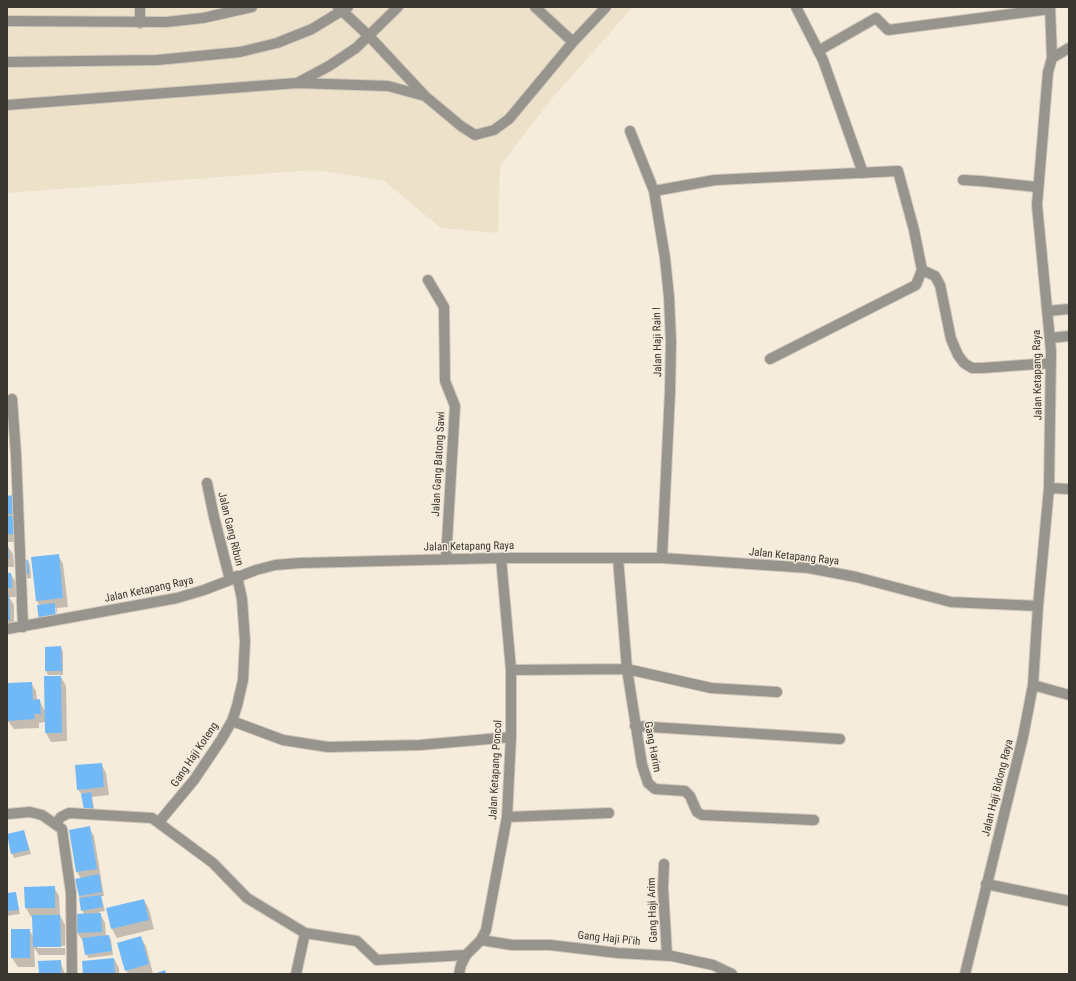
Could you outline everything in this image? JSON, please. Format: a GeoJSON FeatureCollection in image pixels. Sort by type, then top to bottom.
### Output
{"type":"FeatureCollection","features":[{"type":"Feature","properties":{"kind":"street"},"geometry":{"type":"LineString","coordinates":[[140,7],[140,23]]}},
{"type":"Feature","properties":{"kind":"street"},"geometry":{"type":"LineString","coordinates":[[7,21],[140,23],[203,18],[252,7]]}},
{"type":"Feature","properties":{"kind":"street"},"geometry":{"type":"LineString","coordinates":[[297,83],[329,66],[356,48],[398,7]]}},
{"type":"Feature","properties":{"kind":"street"},"geometry":{"type":"LineString","coordinates":[[535,7],[573,42]]}},
{"type":"Feature","properties":{"kind":"street"},"geometry":{"type":"LineString","coordinates":[[7,62],[157,60],[240,52],[277,43],[312,29],[343,8],[425,96],[461,126],[475,135],[494,130],[509,119],[573,42],[606,7]]}},
{"type":"Feature","properties":{"kind":"street"},"geometry":{"type":"LineString","coordinates":[[796,7],[818,51],[863,173]]}},
{"type":"Feature","properties":{"kind":"street"},"geometry":{"type":"LineString","coordinates":[[818,51],[876,18],[888,30],[1050,8]]}},
{"type":"Feature","properties":{"kind":"street","name":"Jalan Ketapang Raya"},"geometry":{"type":"LineString","coordinates":[[7,628],[177,598],[204,590],[234,578],[275,566],[300,563],[446,559],[662,558],[809,568],[861,578],[951,602],[1038,606],[1049,488],[1051,363],[1048,312],[1037,205],[1037,187],[1048,72],[1052,58],[1050,8]]}},
{"type":"Feature","properties":{"kind":"street"},"geometry":{"type":"LineString","coordinates":[[1052,58],[1069,48]]}},
{"type":"Feature","properties":{"kind":"street"},"geometry":{"type":"LineString","coordinates":[[7,105],[297,83],[388,86],[425,96]]}},
{"type":"Feature","properties":{"kind":"street","name":"Jalan Haji Rain I"},"geometry":{"type":"LineString","coordinates":[[630,131],[654,191],[665,258],[671,342],[662,558]]}},
{"type":"Feature","properties":{"kind":"street"},"geometry":{"type":"LineString","coordinates":[[654,191],[715,180],[898,171],[914,230],[922,270],[916,285],[770,359]]}},
{"type":"Feature","properties":{"kind":"street"},"geometry":{"type":"LineString","coordinates":[[963,180],[1037,187]]}},
{"type":"Feature","properties":{"kind":"street"},"geometry":{"type":"LineString","coordinates":[[922,270],[935,276],[940,285],[951,339],[958,355],[964,363],[972,368],[1051,363]]}},
{"type":"Feature","properties":{"kind":"street","name":"Jalan Gang Batong Sawi"},"geometry":{"type":"LineString","coordinates":[[428,280],[444,307],[445,381],[454,406],[446,559]]}},
{"type":"Feature","properties":{"kind":"street"},"geometry":{"type":"LineString","coordinates":[[1048,312],[1069,308]]}},
{"type":"Feature","properties":{"kind":"street"},"geometry":{"type":"LineString","coordinates":[[1050,338],[1069,336]]}},
{"type":"Feature","properties":{"kind":"street"},"geometry":{"type":"LineString","coordinates":[[12,399],[16,456],[23,626]]}},
{"type":"Feature","properties":{"kind":"street","name":"Jalan Gang Ribun"},"geometry":{"type":"LineString","coordinates":[[207,483],[214,517],[234,578]]}},
{"type":"Feature","properties":{"kind":"street"},"geometry":{"type":"LineString","coordinates":[[1049,488],[1069,489]]}},
{"type":"Feature","properties":{"kind":"street","name":"Jalan Ketapang Poncol"},"geometry":{"type":"LineString","coordinates":[[459,974],[461,965],[466,955],[481,940],[486,930],[506,817],[512,737],[511,670],[501,558]]}},
{"type":"Feature","properties":{"kind":"street","name":"Gang Harim"},"geometry":{"type":"LineString","coordinates":[[618,558],[627,669],[635,726],[645,777],[648,783],[656,789],[685,791],[690,796],[697,812],[710,815],[814,820]]}},
{"type":"Feature","properties":{"kind":"street","name":"Gang Haji Koteng"},"geometry":{"type":"LineString","coordinates":[[160,822],[194,780],[232,721],[243,680],[245,641],[241,592],[234,578]]}},
{"type":"Feature","properties":{"kind":"street","name":"Jalan Haji Bidong Raya"},"geometry":{"type":"LineString","coordinates":[[965,974],[1023,737],[1033,685],[1038,606]]}},
{"type":"Feature","properties":{"kind":"street"},"geometry":{"type":"LineString","coordinates":[[511,670],[627,669],[711,688],[778,692]]}},
{"type":"Feature","properties":{"kind":"street"},"geometry":{"type":"LineString","coordinates":[[1033,685],[1069,695]]}},
{"type":"Feature","properties":{"kind":"street"},"geometry":{"type":"LineString","coordinates":[[232,721],[283,740],[328,747],[420,745],[512,737]]}},
{"type":"Feature","properties":{"kind":"street"},"geometry":{"type":"LineString","coordinates":[[635,726],[840,739]]}},
{"type":"Feature","properties":{"kind":"street"},"geometry":{"type":"LineString","coordinates":[[7,814],[30,812],[42,815],[62,829],[71,893],[72,974]]}},
{"type":"Feature","properties":{"kind":"street"},"geometry":{"type":"LineString","coordinates":[[56,824],[61,817],[69,813],[140,816],[152,818],[160,822],[213,863],[246,898],[305,933],[357,941],[377,960],[466,955]]}},
{"type":"Feature","properties":{"kind":"street"},"geometry":{"type":"LineString","coordinates":[[506,817],[609,813]]}},
{"type":"Feature","properties":{"kind":"street","name":"Gang Haji Arim"},"geometry":{"type":"LineString","coordinates":[[664,864],[663,888],[667,955]]}},
{"type":"Feature","properties":{"kind":"street"},"geometry":{"type":"LineString","coordinates":[[986,884],[1069,901]]}},
{"type":"Feature","properties":{"kind":"street"},"geometry":{"type":"LineString","coordinates":[[296,974],[305,933]]}},
{"type":"Feature","properties":{"kind":"street","name":"Gang Haji Pi'ih"},"geometry":{"type":"LineString","coordinates":[[481,940],[512,945],[550,944],[618,953],[667,955],[713,965],[732,974]]}},
{"type":"Feature","properties":{"kind":"shaded area"},"geometry":{"type":"Polygon","coordinates":[[[7,7],[633,7],[554,96],[500,166],[498,233],[441,228],[383,180],[314,170],[7,193],[7,7]]]}},
{"type":"Feature","properties":{"kind":"building"},"geometry":{"type":"Polygon","coordinates":[[[13,495],[13,514],[7,514],[7,496],[13,495]]]}},
{"type":"Feature","properties":{"kind":"building"},"geometry":{"type":"Polygon","coordinates":[[[7,516],[14,516],[14,534],[7,534],[7,516]]]}},
{"type":"Feature","properties":{"kind":"building"},"geometry":{"type":"Polygon","coordinates":[[[8,544],[9,558],[7,558],[8,544]]]}},
{"type":"Feature","properties":{"kind":"building"},"geometry":{"type":"Polygon","coordinates":[[[59,554],[63,598],[36,601],[31,557],[59,554]]]}},
{"type":"Feature","properties":{"kind":"building"},"geometry":{"type":"Polygon","coordinates":[[[22,560],[28,560],[29,574],[23,575],[22,560]]]}},
{"type":"Feature","properties":{"kind":"building"},"geometry":{"type":"Polygon","coordinates":[[[7,573],[11,573],[12,588],[7,588],[7,573]]]}},
{"type":"Feature","properties":{"kind":"building"},"geometry":{"type":"Polygon","coordinates":[[[7,595],[9,595],[10,620],[7,620],[7,595]]]}},
{"type":"Feature","properties":{"kind":"building"},"geometry":{"type":"Polygon","coordinates":[[[55,603],[56,620],[39,622],[37,605],[55,603]]]}},
{"type":"Feature","properties":{"kind":"building"},"geometry":{"type":"Polygon","coordinates":[[[61,646],[62,671],[45,671],[45,647],[61,646]]]}},
{"type":"Feature","properties":{"kind":"building"},"geometry":{"type":"Polygon","coordinates":[[[44,676],[61,676],[62,733],[45,733],[44,676]]]}},
{"type":"Feature","properties":{"kind":"building"},"geometry":{"type":"Polygon","coordinates":[[[32,682],[33,700],[40,699],[41,714],[34,714],[35,719],[7,721],[7,683],[32,682]]]}},
{"type":"Feature","properties":{"kind":"building"},"geometry":{"type":"Polygon","coordinates":[[[102,763],[104,787],[77,790],[75,765],[102,763]]]}},
{"type":"Feature","properties":{"kind":"building"},"geometry":{"type":"Polygon","coordinates":[[[91,792],[93,809],[84,810],[81,794],[91,792]]]}},
{"type":"Feature","properties":{"kind":"building"},"geometry":{"type":"Polygon","coordinates":[[[90,826],[97,869],[76,872],[69,830],[90,826]]]}},
{"type":"Feature","properties":{"kind":"building"},"geometry":{"type":"Polygon","coordinates":[[[24,830],[29,850],[11,854],[7,834],[24,830]]]}},
{"type":"Feature","properties":{"kind":"building"},"geometry":{"type":"Polygon","coordinates":[[[99,874],[102,892],[79,896],[75,879],[99,874]]]}},
{"type":"Feature","properties":{"kind":"building"},"geometry":{"type":"Polygon","coordinates":[[[55,886],[55,908],[25,908],[24,887],[55,886]]]}},
{"type":"Feature","properties":{"kind":"building"},"geometry":{"type":"Polygon","coordinates":[[[16,892],[19,910],[7,911],[7,893],[16,892]]]}},
{"type":"Feature","properties":{"kind":"building"},"geometry":{"type":"Polygon","coordinates":[[[101,895],[103,907],[81,911],[79,898],[101,895]]]}},
{"type":"Feature","properties":{"kind":"building"},"geometry":{"type":"Polygon","coordinates":[[[144,899],[149,920],[111,929],[106,908],[144,899]]]}},
{"type":"Feature","properties":{"kind":"building"},"geometry":{"type":"Polygon","coordinates":[[[101,913],[102,932],[76,933],[75,914],[101,913]]]}},
{"type":"Feature","properties":{"kind":"building"},"geometry":{"type":"Polygon","coordinates":[[[32,915],[60,915],[61,947],[33,947],[32,915]]]}},
{"type":"Feature","properties":{"kind":"building"},"geometry":{"type":"Polygon","coordinates":[[[11,929],[30,929],[30,958],[11,958],[11,929]]]}},
{"type":"Feature","properties":{"kind":"building"},"geometry":{"type":"Polygon","coordinates":[[[109,935],[112,951],[85,955],[82,938],[109,935]]]}},
{"type":"Feature","properties":{"kind":"building"},"geometry":{"type":"Polygon","coordinates":[[[141,936],[149,964],[125,971],[117,943],[141,936]]]}},
{"type":"Feature","properties":{"kind":"building"},"geometry":{"type":"Polygon","coordinates":[[[114,958],[115,974],[83,974],[82,961],[114,958]]]}},
{"type":"Feature","properties":{"kind":"building"},"geometry":{"type":"Polygon","coordinates":[[[61,960],[61,974],[39,974],[38,961],[61,960]]]}},
{"type":"Feature","properties":{"kind":"building"},"geometry":{"type":"Polygon","coordinates":[[[165,970],[166,974],[154,974],[165,970]]]}}]}
